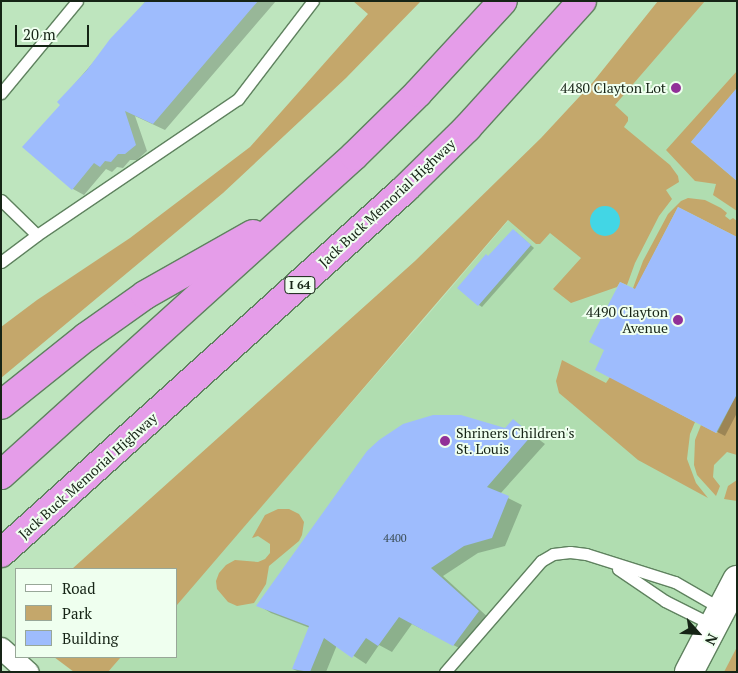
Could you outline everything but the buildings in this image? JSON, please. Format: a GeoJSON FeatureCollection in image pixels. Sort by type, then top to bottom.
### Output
{"type":"FeatureCollection","features":[{"type":"Feature","properties":{"kind":"highway"},"geometry":{"type":"LineString","coordinates":[[1,475],[354,156],[418,93],[503,1]]}},
{"type":"Feature","properties":{"kind":"highway","name":"Jack Buck Memorial Highway"},"geometry":{"type":"LineString","coordinates":[[1,553],[207,370],[405,190],[468,128],[582,1]]}},
{"type":"Feature","properties":{"kind":"highway"},"geometry":{"type":"LineString","coordinates":[[1,405],[86,337],[145,295],[289,215]]}},
{"type":"Feature","properties":{"kind":"street"},"geometry":{"type":"LineString","coordinates":[[689,672],[737,580]]}},
{"type":"Feature","properties":{"kind":"street"},"geometry":{"type":"LineString","coordinates":[[1,648],[28,672]]}},
{"type":"Feature","properties":{"kind":"lane"},"geometry":{"type":"LineString","coordinates":[[1,93],[77,1]]}},
{"type":"Feature","properties":{"kind":"lane"},"geometry":{"type":"LineString","coordinates":[[1,262],[37,235],[238,99],[313,1]]}},
{"type":"Feature","properties":{"kind":"lane"},"geometry":{"type":"LineString","coordinates":[[1,200],[37,235]]}},
{"type":"Feature","properties":{"kind":"lane"},"geometry":{"type":"LineString","coordinates":[[445,672],[542,561],[553,554],[570,552],[675,582],[718,617]]}},
{"type":"Feature","properties":{"kind":"lane"},"geometry":{"type":"LineString","coordinates":[[608,562],[665,601],[718,617]]}},
{"type":"Feature","properties":{"kind":"shaded area"},"geometry":{"type":"Polygon","coordinates":[[[695,1],[737,1],[737,672],[108,672],[120,658],[178,658],[178,602],[427,316],[695,1]]]}},
{"type":"Feature","properties":{"kind":"green space"},"geometry":{"type":"Polygon","coordinates":[[[353,1],[421,1],[346,78],[223,193],[1,378],[1,327],[37,300],[130,238],[250,147],[368,14],[353,1]]]}},
{"type":"Feature","properties":{"kind":"green space"},"geometry":{"type":"Polygon","coordinates":[[[658,1],[705,1],[615,105],[628,117],[624,127],[670,165],[678,176],[679,182],[666,190],[672,199],[659,216],[635,263],[627,285],[620,282],[617,287],[571,303],[553,289],[581,258],[550,233],[540,244],[536,244],[508,220],[178,604],[178,568],[73,568],[415,261],[541,138],[593,82],[658,1]]]}},
{"type":"Feature","properties":{"kind":"green space"},"geometry":{"type":"Polygon","coordinates":[[[737,71],[737,88],[691,142],[737,181],[737,211],[713,195],[716,184],[695,181],[666,150],[737,71]]]}},
{"type":"Feature","properties":{"kind":"green space"},"geometry":{"type":"Polygon","coordinates":[[[688,198],[705,200],[721,208],[727,213],[725,216],[730,220],[733,218],[737,221],[737,237],[678,207],[635,290],[633,288],[643,261],[668,214],[681,201],[688,198]]]}},
{"type":"Feature","properties":{"kind":"green space"},"geometry":{"type":"Polygon","coordinates":[[[562,360],[606,383],[610,377],[695,422],[690,434],[687,459],[696,483],[708,498],[638,460],[559,393],[556,381],[562,360]]]}},
{"type":"Feature","properties":{"kind":"green space"},"geometry":{"type":"Polygon","coordinates":[[[737,394],[737,455],[727,452],[714,465],[713,477],[720,486],[716,496],[697,475],[694,465],[695,440],[701,425],[717,433],[737,394]]]}},
{"type":"Feature","properties":{"kind":"green space"},"geometry":{"type":"Polygon","coordinates":[[[737,480],[737,501],[724,499],[728,486],[737,480]]]}},
{"type":"Feature","properties":{"kind":"green space"},"geometry":{"type":"Polygon","coordinates":[[[278,509],[289,509],[299,514],[304,522],[299,541],[269,566],[266,584],[254,603],[237,606],[228,602],[217,589],[216,581],[219,573],[226,565],[235,560],[258,562],[265,559],[270,553],[270,544],[258,536],[252,538],[265,515],[278,509]]]}},
{"type":"Feature","properties":{"kind":"green space"},"geometry":{"type":"Polygon","coordinates":[[[737,647],[737,672],[724,672],[737,647]]]}},
{"type":"Feature","properties":{"kind":"green space"},"geometry":{"type":"Polygon","coordinates":[[[55,658],[120,658],[108,672],[74,672],[55,658]]]}},
{"type":"Feature","properties":{"kind":"water"},"geometry":{"type":"Polygon","coordinates":[[[605,206],[616,210],[620,221],[616,232],[605,236],[594,232],[590,221],[594,210],[605,206]]]}},
{"type":"Feature","properties":{"kind":"place","name":"4480 Clayton Lot"},"geometry":{"type":"Point","coordinates":[676,88]}},
{"type":"Feature","properties":{"kind":"place","name":"4490 Clayton Avenue"},"geometry":{"type":"Point","coordinates":[678,320]}},
{"type":"Feature","properties":{"kind":"place","name":"Shriners Children's St. Louis"},"geometry":{"type":"Point","coordinates":[445,441]}}]}
